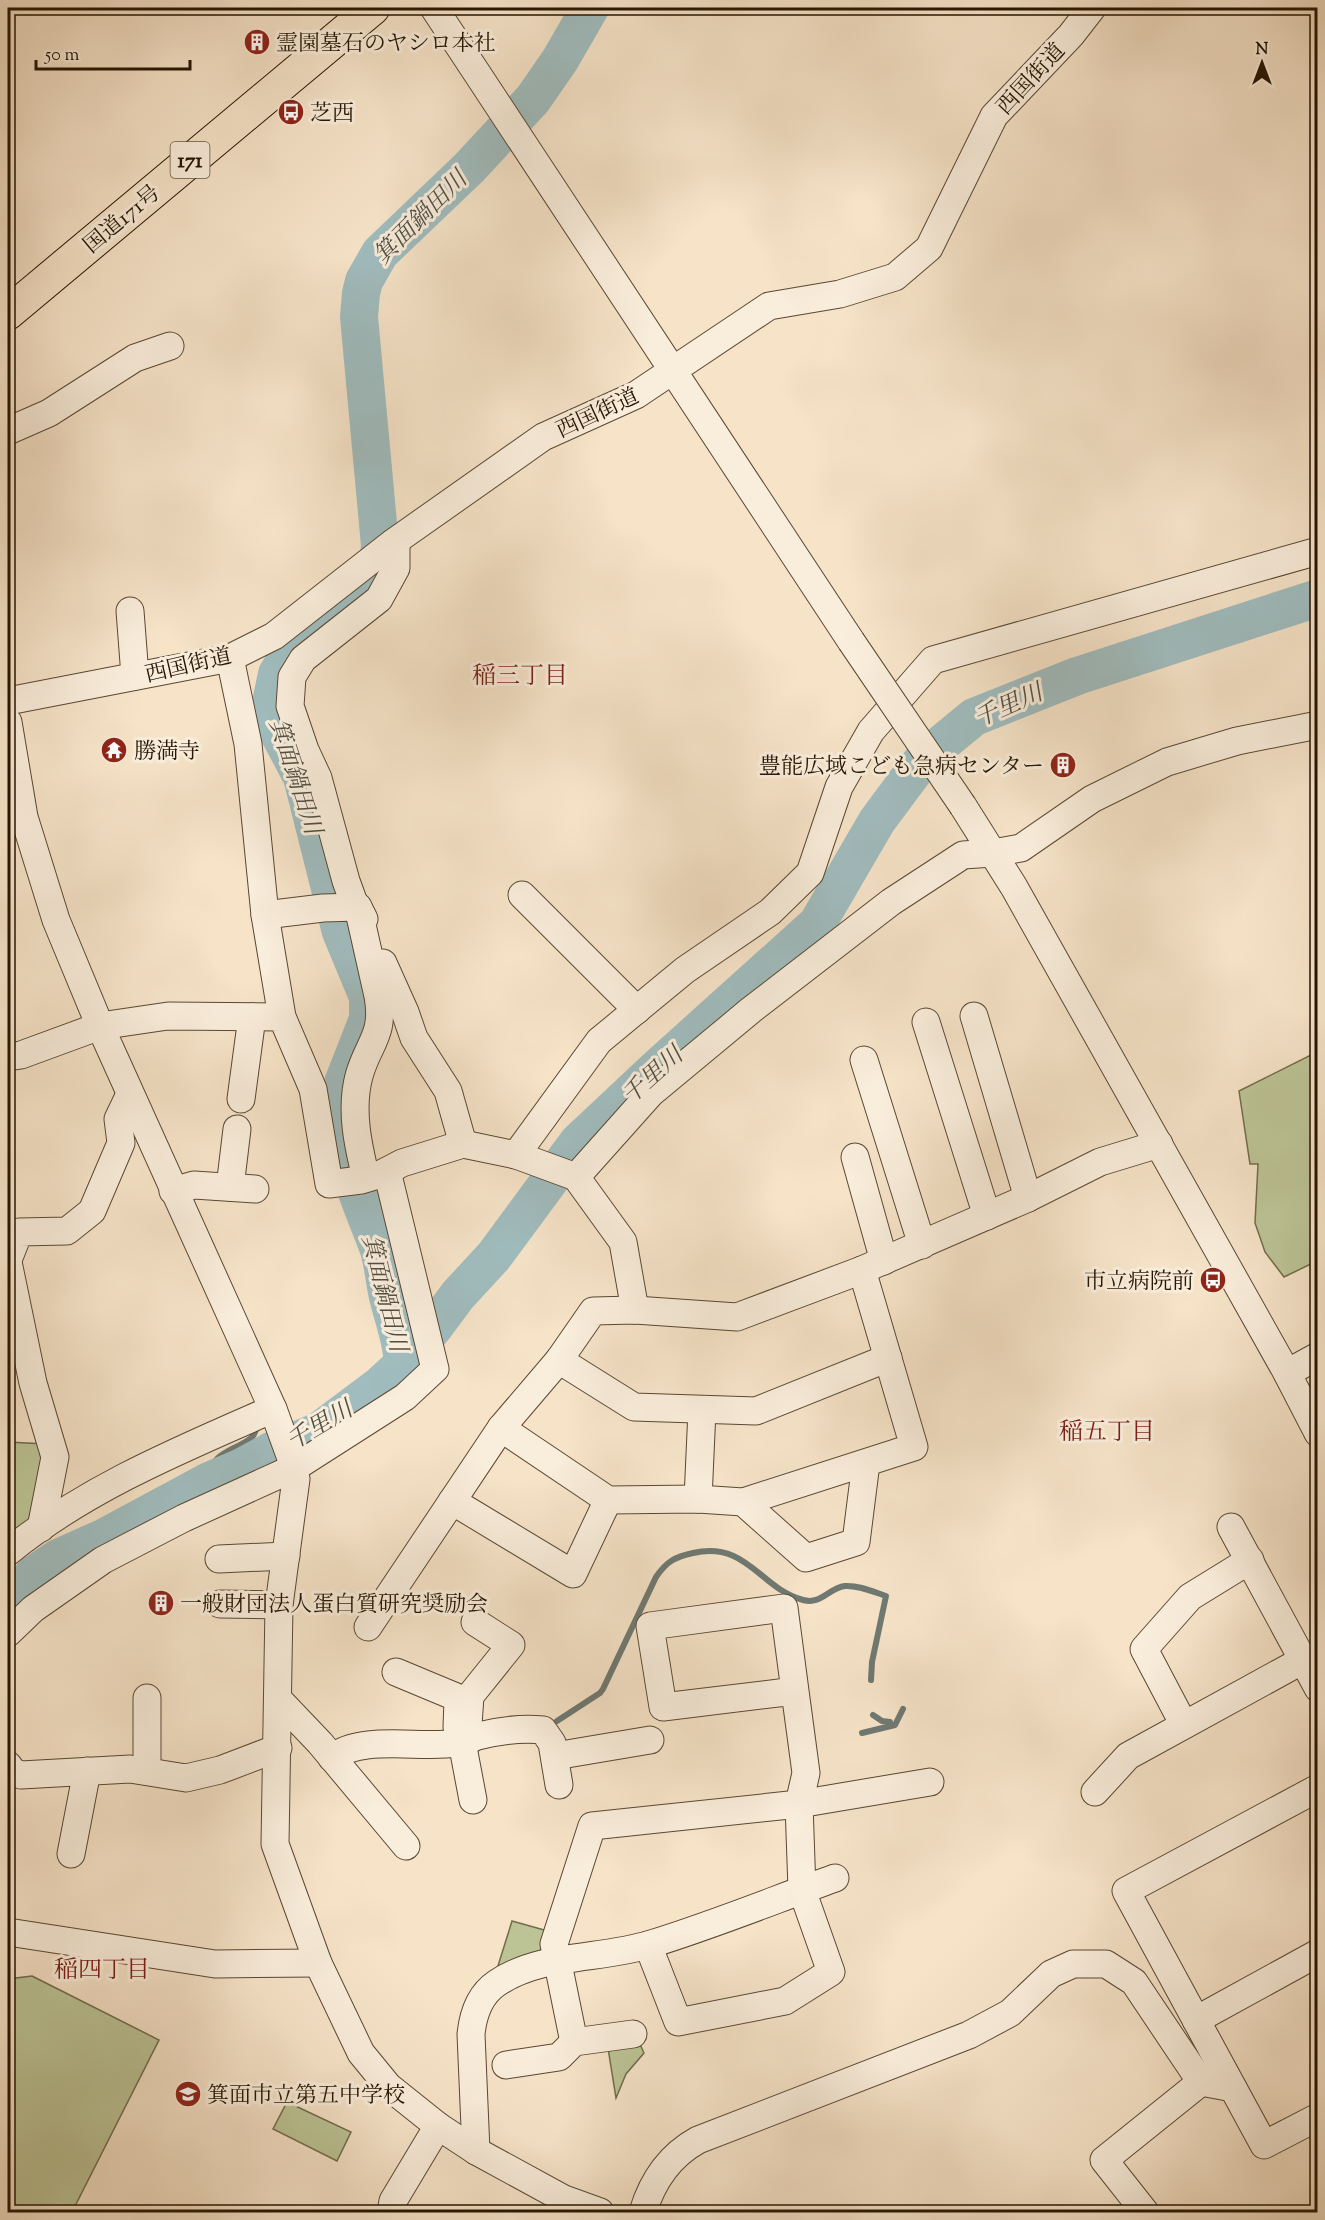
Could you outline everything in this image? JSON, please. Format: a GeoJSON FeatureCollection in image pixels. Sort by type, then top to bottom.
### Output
{"type":"FeatureCollection","features":[{"type":"Feature","properties":{"kind":"highway","name":"国道171号"},"geometry":{"type":"LineString","coordinates":[[8,313],[373,8]]}},
{"type":"Feature","properties":{"kind":"street"},"geometry":{"type":"LineString","coordinates":[[434,8],[993,853],[1287,1373],[1317,1433]]}},
{"type":"Feature","properties":{"kind":"street","name":"西国街道"},"geometry":{"type":"LineString","coordinates":[[8,701],[230,658],[274,636],[395,541],[543,437],[636,395],[769,306],[840,294],[895,277],[929,248],[994,116],[1071,35],[1092,8]]}},
{"type":"Feature","properties":{"kind":"street"},"geometry":{"type":"LineString","coordinates":[[8,431],[49,413],[135,358],[170,346]]}},
{"type":"Feature","properties":{"kind":"street"},"geometry":{"type":"LineString","coordinates":[[265,915],[343,908],[354,903],[318,778],[304,750],[290,706],[292,677],[303,659],[379,599],[396,568],[395,541]]}},
{"type":"Feature","properties":{"kind":"street"},"geometry":{"type":"LineString","coordinates":[[516,1155],[599,1041],[686,970],[770,912],[810,873],[839,787],[871,731],[933,660],[1317,551]]}},
{"type":"Feature","properties":{"kind":"street"},"geometry":{"type":"LineString","coordinates":[[130,611],[135,676]]}},
{"type":"Feature","properties":{"kind":"street"},"geometry":{"type":"LineString","coordinates":[[230,658],[249,744],[265,915],[282,1017],[313,1089],[329,1184],[363,1178],[463,1144],[516,1155],[576,1177],[623,1242],[634,1310]]}},
{"type":"Feature","properties":{"kind":"street"},"geometry":{"type":"LineString","coordinates":[[8,722],[24,817],[56,920],[173,1191],[274,1411],[293,1464],[296,1479],[279,1605],[275,1844],[318,1963],[361,2053],[388,2086],[438,2126],[476,2151],[564,2199],[600,2212]]}},
{"type":"Feature","properties":{"kind":"street"},"geometry":{"type":"LineString","coordinates":[[576,1177],[651,1093],[751,1010],[891,902],[963,855],[1021,848],[1092,799],[1167,762],[1238,741],[1317,725]]}},
{"type":"Feature","properties":{"kind":"street"},"geometry":{"type":"LineString","coordinates":[[522,895],[637,1010]]}},
{"type":"Feature","properties":{"kind":"street"},"geometry":{"type":"LineString","coordinates":[[343,908],[405,1012],[414,1038],[448,1091],[463,1144]]}},
{"type":"Feature","properties":{"kind":"street"},"geometry":{"type":"LineString","coordinates":[[8,1633],[33,1609],[103,1560],[293,1464],[405,1397],[435,1369],[417,1300],[363,1178],[354,1115],[359,1077],[377,1036],[380,1010],[343,908]]}},
{"type":"Feature","properties":{"kind":"street"},"geometry":{"type":"LineString","coordinates":[[8,1057],[21,1055],[100,1026],[168,1016],[282,1017]]}},
{"type":"Feature","properties":{"kind":"street"},"geometry":{"type":"LineString","coordinates":[[974,1016],[1028,1198]]}},
{"type":"Feature","properties":{"kind":"street"},"geometry":{"type":"LineString","coordinates":[[241,1099],[252,1017]]}},
{"type":"Feature","properties":{"kind":"street"},"geometry":{"type":"LineString","coordinates":[[927,1022],[987,1216]]}},
{"type":"Feature","properties":{"kind":"street"},"geometry":{"type":"LineString","coordinates":[[864,1060],[922,1245]]}},
{"type":"Feature","properties":{"kind":"street"},"geometry":{"type":"LineString","coordinates":[[41,1528],[55,1456],[33,1383],[8,1261],[19,1232],[67,1231],[92,1211],[121,1143],[118,1119],[130,1094]]}},
{"type":"Feature","properties":{"kind":"street"},"geometry":{"type":"LineString","coordinates":[[173,1191],[194,1185],[243,1188],[237,1129]]}},
{"type":"Feature","properties":{"kind":"street"},"geometry":{"type":"LineString","coordinates":[[368,1627],[501,1428],[559,1360],[593,1311],[634,1310],[737,1317],[922,1245],[1028,1198],[1100,1162],[1159,1144]]}},
{"type":"Feature","properties":{"kind":"street"},"geometry":{"type":"LineString","coordinates":[[501,1428],[608,1500],[698,1499],[743,1502],[914,1447],[888,1358],[855,1157]]}},
{"type":"Feature","properties":{"kind":"street"},"geometry":{"type":"LineString","coordinates":[[1287,1373],[1317,1356]]}},
{"type":"Feature","properties":{"kind":"street"},"geometry":{"type":"LineString","coordinates":[[559,1360],[634,1407],[756,1411],[888,1358]]}},
{"type":"Feature","properties":{"kind":"street"},"geometry":{"type":"LineString","coordinates":[[698,1499],[702,1410]]}},
{"type":"Feature","properties":{"kind":"street"},"geometry":{"type":"LineString","coordinates":[[8,1552],[75,1506],[131,1474],[274,1411]]}},
{"type":"Feature","properties":{"kind":"street"},"geometry":{"type":"LineString","coordinates":[[743,1502],[806,1558],[816,1555],[856,1542],[866,1463]]}},
{"type":"Feature","properties":{"kind":"street"},"geometry":{"type":"LineString","coordinates":[[452,1501],[573,1574],[608,1500]]}},
{"type":"Feature","properties":{"kind":"street"},"geometry":{"type":"LineString","coordinates":[[1231,1527],[1317,1688]]}},
{"type":"Feature","properties":{"kind":"street"},"geometry":{"type":"LineString","coordinates":[[219,1559],[286,1556]]}},
{"type":"Feature","properties":{"kind":"street"},"geometry":{"type":"LineString","coordinates":[[1184,1725],[1144,1649],[1190,1597],[1250,1560]]}},
{"type":"Feature","properties":{"kind":"street"},"geometry":{"type":"LineString","coordinates":[[220,1604],[279,1605]]}},
{"type":"Feature","properties":{"kind":"street"},"geometry":{"type":"LineString","coordinates":[[648,1945],[678,2022],[785,2001],[831,1972],[802,1890],[799,1804],[806,1773],[784,1608],[650,1626],[663,1707],[795,1691]]}},
{"type":"Feature","properties":{"kind":"street"},"geometry":{"type":"LineString","coordinates":[[463,1741],[468,1725],[470,1696],[511,1645],[475,1622]]}},
{"type":"Feature","properties":{"kind":"street"},"geometry":{"type":"LineString","coordinates":[[1095,1792],[1128,1756],[1303,1659]]}},
{"type":"Feature","properties":{"kind":"street"},"geometry":{"type":"LineString","coordinates":[[396,1672],[456,1697],[458,1700],[473,1800]]}},
{"type":"Feature","properties":{"kind":"street"},"geometry":{"type":"LineString","coordinates":[[147,1698],[147,1771]]}},
{"type":"Feature","properties":{"kind":"street"},"geometry":{"type":"LineString","coordinates":[[279,1700],[299,1720],[406,1846]]}},
{"type":"Feature","properties":{"kind":"street"},"geometry":{"type":"LineString","coordinates":[[332,1758],[343,1750],[354,1748],[463,1741],[477,1736],[533,1729],[543,1730],[547,1732],[552,1743],[559,1785]]}},
{"type":"Feature","properties":{"kind":"street"},"geometry":{"type":"LineString","coordinates":[[555,1756],[650,1740]]}},
{"type":"Feature","properties":{"kind":"street"},"geometry":{"type":"LineString","coordinates":[[9,1772],[32,1775],[130,1769],[186,1778],[220,1770],[278,1748]]}},
{"type":"Feature","properties":{"kind":"street"},"geometry":{"type":"LineString","coordinates":[[72,1854],[87,1772]]}},
{"type":"Feature","properties":{"kind":"street"},"geometry":{"type":"LineString","coordinates":[[574,2042],[554,1944],[592,1826],[799,1804],[930,1782]]}},
{"type":"Feature","properties":{"kind":"street"},"geometry":{"type":"LineString","coordinates":[[1317,1788],[1126,1891],[1264,2145],[1317,2117]]}},
{"type":"Feature","properties":{"kind":"street"},"geometry":{"type":"LineString","coordinates":[[476,2151],[471,2034],[473,2017],[479,2002],[495,1984],[520,1971],[559,1961],[648,1945],[835,1878]]}},
{"type":"Feature","properties":{"kind":"street"},"geometry":{"type":"LineString","coordinates":[[8,1932],[215,1964],[318,1963]]}},
{"type":"Feature","properties":{"kind":"street"},"geometry":{"type":"LineString","coordinates":[[1196,2020],[1317,1953]]}},
{"type":"Feature","properties":{"kind":"street"},"geometry":{"type":"LineString","coordinates":[[642,2212],[649,2191],[661,2172],[683,2148],[698,2140],[969,2035],[1010,2013],[1051,1974],[1073,1964],[1106,1964],[1134,1982],[1201,2082],[1233,2088]]}},
{"type":"Feature","properties":{"kind":"street"},"geometry":{"type":"LineString","coordinates":[[507,2065],[559,2056],[574,2042],[633,2034]]}},
{"type":"Feature","properties":{"kind":"street"},"geometry":{"type":"LineString","coordinates":[[1145,2212],[1096,2167],[1201,2082]]}},
{"type":"Feature","properties":{"kind":"street"},"geometry":{"type":"LineString","coordinates":[[391,2212],[393,2201],[438,2126]]}},
{"type":"Feature","properties":{"kind":"green space"},"geometry":{"type":"Polygon","coordinates":[[[1317,1052],[1317,1261],[1284,1277],[1265,1252],[1255,1223],[1258,1164],[1250,1164],[1239,1091],[1317,1052]]]}},
{"type":"Feature","properties":{"kind":"green space"},"geometry":{"type":"Polygon","coordinates":[[[8,1442],[45,1444],[33,1518],[8,1538],[8,1442]]]}},
{"type":"Feature","properties":{"kind":"green space"},"geometry":{"type":"Polygon","coordinates":[[[512,1921],[548,1931],[545,1946],[534,1955],[497,1969],[512,1921]]]}},
{"type":"Feature","properties":{"kind":"green space"},"geometry":{"type":"Polygon","coordinates":[[[32,1976],[159,2040],[72,2212],[8,2212],[8,1979],[32,1976]]]}},
{"type":"Feature","properties":{"kind":"green space"},"geometry":{"type":"Polygon","coordinates":[[[639,2042],[644,2053],[626,2074],[616,2098],[608,2048],[639,2042]]]}},
{"type":"Feature","properties":{"kind":"green space"},"geometry":{"type":"Polygon","coordinates":[[[287,2102],[351,2132],[337,2161],[273,2129],[287,2102]]]}},
{"type":"Feature","properties":{"kind":"waterway","name":"箕面鍋田川"},"geometry":{"type":"LineString","coordinates":[[403,1364],[380,1253],[348,1167],[340,1125],[343,1083],[368,1019],[368,997],[341,932],[302,777],[277,730],[272,698],[277,674],[288,656],[368,589],[377,576],[380,545],[359,317],[364,281],[380,253],[469,168],[533,99],[560,60],[590,8]]}},
{"type":"Feature","properties":{"kind":"waterway","name":"千里川"},"geometry":{"type":"LineString","coordinates":[[8,1606],[33,1575],[58,1558],[105,1537],[209,1481],[319,1431],[379,1386],[403,1364],[458,1295],[494,1256],[578,1142],[817,924],[877,821],[923,759],[974,717],[1077,676],[1318,598]]}},
{"type":"Feature","properties":{"kind":"waterway"},"geometry":{"type":"LineString","coordinates":[[209,1481],[210,1471],[218,1458],[251,1438],[258,1425]]}},
{"type":"Feature","properties":{"kind":"waterway"},"geometry":{"type":"LineString","coordinates":[[242,1467],[248,1480]]}},
{"type":"Feature","properties":{"kind":"waterway"},"geometry":{"type":"LineString","coordinates":[[557,1721],[600,1693],[656,1577],[672,1560],[693,1553],[712,1551],[740,1559],[775,1586],[803,1600],[815,1600],[845,1586],[861,1588],[886,1596],[872,1662],[871,1680]]}},
{"type":"Feature","properties":{"kind":"waterway"},"geometry":{"type":"LineString","coordinates":[[862,1733],[895,1725],[903,1709]]}},
{"type":"Feature","properties":{"kind":"waterway"},"geometry":{"type":"LineString","coordinates":[[873,1715],[882,1721],[890,1722],[890,1726]]}},
{"type":"Feature","properties":{"kind":"place","name":"霊園墓石のヤシロ本社"},"geometry":{"type":"Point","coordinates":[257,42]}},
{"type":"Feature","properties":{"kind":"place","name":"芝西"},"geometry":{"type":"Point","coordinates":[291,112]}},
{"type":"Feature","properties":{"kind":"place","name":"勝満寺"},"geometry":{"type":"Point","coordinates":[114,750]}},
{"type":"Feature","properties":{"kind":"place","name":"豊能広域こども急病センター"},"geometry":{"type":"Point","coordinates":[1063,765]}},
{"type":"Feature","properties":{"kind":"place","name":"市立病院前"},"geometry":{"type":"Point","coordinates":[1213,1280]}},
{"type":"Feature","properties":{"kind":"place","name":"一般財団法人蛋白質研究奨励会"},"geometry":{"type":"Point","coordinates":[161,1603]}},
{"type":"Feature","properties":{"kind":"place","name":"箕面市立第五中学校"},"geometry":{"type":"Point","coordinates":[188,2094]}},
{"type":"Feature","properties":{"kind":"district","name":"稲三丁目"},"geometry":{"type":"Point","coordinates":[520,675]}},
{"type":"Feature","properties":{"kind":"district","name":"稲五丁目"},"geometry":{"type":"Point","coordinates":[1107,1431]}},
{"type":"Feature","properties":{"kind":"district","name":"稲四丁目"},"geometry":{"type":"Point","coordinates":[102,1969]}}]}
